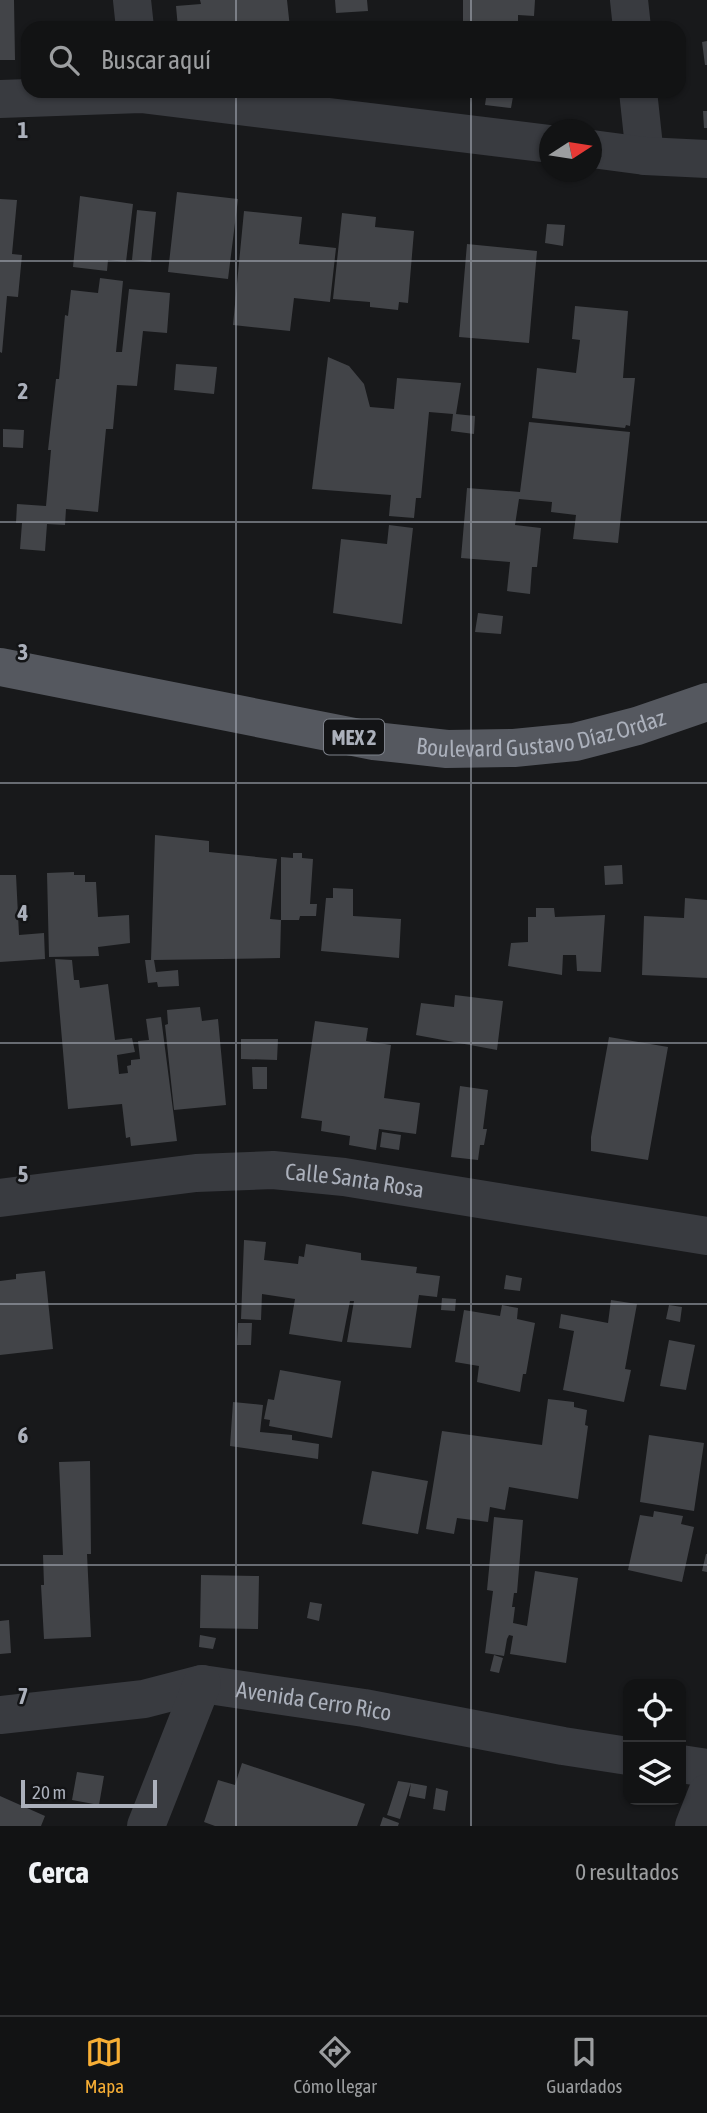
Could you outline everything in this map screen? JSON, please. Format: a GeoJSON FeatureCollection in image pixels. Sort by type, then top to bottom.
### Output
{"type":"FeatureCollection","features":[{"type":"Feature","properties":{"kind":"main road","name":"Boulevard Gustavo Díaz Ordaz"},"geometry":{"type":"LineString","coordinates":[[0,667],[374,741],[447,749],[514,748],[575,742],[637,726],[707,702]]}},
{"type":"Feature","properties":{"kind":"street"},"geometry":{"type":"LineString","coordinates":[[132,0],[134,21]]}},
{"type":"Feature","properties":{"kind":"street"},"geometry":{"type":"LineString","coordinates":[[629,0],[631,21]]}},
{"type":"Feature","properties":{"kind":"street"},"geometry":{"type":"LineString","coordinates":[[0,99],[21,98]]}},
{"type":"Feature","properties":{"kind":"street"},"geometry":{"type":"LineString","coordinates":[[188,98],[539,143]]}},
{"type":"Feature","properties":{"kind":"street"},"geometry":{"type":"LineString","coordinates":[[639,98],[645,156]]}},
{"type":"Feature","properties":{"kind":"street"},"geometry":{"type":"LineString","coordinates":[[602,150],[645,156],[707,159]]}},
{"type":"Feature","properties":{"kind":"street","name":"Calle Santa Rosa"},"geometry":{"type":"LineString","coordinates":[[0,1198],[196,1173],[273,1170],[344,1177],[707,1236]]}},
{"type":"Feature","properties":{"kind":"street"},"geometry":{"type":"LineString","coordinates":[[146,1826],[202,1684]]}},
{"type":"Feature","properties":{"kind":"street","name":"Avenida Cerro Rico"},"geometry":{"type":"LineString","coordinates":[[0,1715],[144,1699],[202,1684],[364,1708],[623,1755]]}},
{"type":"Feature","properties":{"kind":"street"},"geometry":{"type":"LineString","coordinates":[[686,1765],[707,1768]]}},
{"type":"Feature","properties":{"kind":"street"},"geometry":{"type":"LineString","coordinates":[[694,1826],[707,1793]]}},
{"type":"Feature","properties":{"kind":"building"},"geometry":{"type":"Polygon","coordinates":[[[0,0],[14,0],[15,60],[0,60],[0,0]]]}},
{"type":"Feature","properties":{"kind":"building"},"geometry":{"type":"Polygon","coordinates":[[[200,0],[287,0],[289,21],[177,21],[176,6],[201,4],[200,0]]]}},
{"type":"Feature","properties":{"kind":"building"},"geometry":{"type":"Polygon","coordinates":[[[335,0],[367,0],[368,11],[336,13],[335,0]]]}},
{"type":"Feature","properties":{"kind":"building"},"geometry":{"type":"Polygon","coordinates":[[[463,0],[535,0],[534,16],[518,15],[518,21],[463,21],[463,0]]]}},
{"type":"Feature","properties":{"kind":"building"},"geometry":{"type":"Polygon","coordinates":[[[707,41],[707,65],[705,65],[702,42],[707,41]]]}},
{"type":"Feature","properties":{"kind":"building"},"geometry":{"type":"Polygon","coordinates":[[[486,98],[513,98],[511,108],[485,105],[486,98]]]}},
{"type":"Feature","properties":{"kind":"building"},"geometry":{"type":"Polygon","coordinates":[[[703,111],[707,111],[707,128],[704,128],[703,111]]]}},
{"type":"Feature","properties":{"kind":"building"},"geometry":{"type":"Polygon","coordinates":[[[177,192],[238,199],[228,279],[168,272],[177,192]]]}},
{"type":"Feature","properties":{"kind":"building"},"geometry":{"type":"Polygon","coordinates":[[[80,196],[133,204],[126,262],[108,260],[107,271],[73,267],[80,196]]]}},
{"type":"Feature","properties":{"kind":"building"},"geometry":{"type":"Polygon","coordinates":[[[0,199],[17,200],[12,254],[22,255],[18,297],[7,296],[2,353],[0,352],[0,199]]]}},
{"type":"Feature","properties":{"kind":"building"},"geometry":{"type":"Polygon","coordinates":[[[137,210],[156,212],[151,262],[132,260],[137,210]]]}},
{"type":"Feature","properties":{"kind":"building"},"geometry":{"type":"Polygon","coordinates":[[[244,211],[302,217],[299,244],[336,248],[330,302],[294,298],[290,331],[233,325],[244,211]]]}},
{"type":"Feature","properties":{"kind":"building"},"geometry":{"type":"Polygon","coordinates":[[[342,213],[376,217],[375,227],[414,231],[408,303],[399,302],[398,310],[370,307],[370,302],[333,299],[342,213]]]}},
{"type":"Feature","properties":{"kind":"building"},"geometry":{"type":"Polygon","coordinates":[[[547,224],[565,225],[563,246],[545,243],[547,224]]]}},
{"type":"Feature","properties":{"kind":"building"},"geometry":{"type":"Polygon","coordinates":[[[467,244],[537,251],[529,343],[459,337],[467,244]]]}},
{"type":"Feature","properties":{"kind":"building"},"geometry":{"type":"Polygon","coordinates":[[[100,278],[123,281],[116,352],[122,352],[129,289],[170,293],[167,333],[143,331],[137,386],[117,385],[113,429],[106,429],[98,512],[66,509],[65,525],[47,524],[45,551],[20,549],[22,523],[16,523],[17,504],[46,506],[51,450],[48,450],[56,379],[59,379],[65,315],[68,316],[71,290],[98,293],[100,278]]]}},
{"type":"Feature","properties":{"kind":"building"},"geometry":{"type":"Polygon","coordinates":[[[575,306],[628,311],[623,378],[635,378],[630,426],[626,425],[625,428],[532,418],[537,368],[576,373],[580,340],[572,339],[575,306]]]}},
{"type":"Feature","properties":{"kind":"building"},"geometry":{"type":"Polygon","coordinates":[[[328,357],[349,366],[364,384],[370,407],[394,409],[397,378],[461,383],[456,414],[475,416],[474,434],[451,431],[453,414],[429,412],[421,498],[416,498],[414,518],[389,516],[391,495],[312,489],[328,357]]]}},
{"type":"Feature","properties":{"kind":"building"},"geometry":{"type":"Polygon","coordinates":[[[176,364],[217,367],[214,394],[174,390],[176,364]]]}},
{"type":"Feature","properties":{"kind":"building"},"geometry":{"type":"Polygon","coordinates":[[[529,422],[630,432],[618,543],[573,539],[576,515],[551,512],[552,502],[519,499],[515,525],[541,528],[537,567],[532,567],[530,594],[507,591],[510,562],[461,558],[467,488],[520,492],[529,422]]]}},
{"type":"Feature","properties":{"kind":"building"},"geometry":{"type":"Polygon","coordinates":[[[3,429],[24,430],[23,448],[3,447],[3,429]]]}},
{"type":"Feature","properties":{"kind":"building"},"geometry":{"type":"Polygon","coordinates":[[[389,525],[413,528],[402,624],[333,613],[341,539],[387,544],[389,525]]]}},
{"type":"Feature","properties":{"kind":"building"},"geometry":{"type":"Polygon","coordinates":[[[478,613],[503,616],[501,634],[475,632],[478,613]]]}},
{"type":"Feature","properties":{"kind":"building"},"geometry":{"type":"Polygon","coordinates":[[[155,835],[209,841],[209,852],[277,859],[270,919],[281,920],[280,958],[154,960],[156,972],[178,970],[179,986],[158,987],[157,982],[148,983],[145,960],[151,960],[155,835]]]}},
{"type":"Feature","properties":{"kind":"building"},"geometry":{"type":"Polygon","coordinates":[[[293,853],[302,853],[302,858],[313,859],[310,904],[317,904],[316,916],[281,920],[281,857],[293,858],[293,853]]]}},
{"type":"Feature","properties":{"kind":"building"},"geometry":{"type":"Polygon","coordinates":[[[622,865],[623,884],[605,885],[604,866],[622,865]]]}},
{"type":"Feature","properties":{"kind":"building"},"geometry":{"type":"Polygon","coordinates":[[[74,872],[74,875],[85,875],[85,882],[96,882],[98,917],[129,915],[130,943],[98,947],[99,956],[49,957],[47,873],[74,872]]]}},
{"type":"Feature","properties":{"kind":"building"},"geometry":{"type":"Polygon","coordinates":[[[0,875],[16,875],[19,935],[44,933],[45,959],[0,962],[0,875]]]}},
{"type":"Feature","properties":{"kind":"building"},"geometry":{"type":"Polygon","coordinates":[[[333,888],[353,889],[353,916],[401,919],[399,958],[321,951],[326,898],[333,898],[333,888]]]}},
{"type":"Feature","properties":{"kind":"building"},"geometry":{"type":"Polygon","coordinates":[[[685,898],[707,900],[707,978],[642,975],[644,916],[684,918],[685,898]]]}},
{"type":"Feature","properties":{"kind":"building"},"geometry":{"type":"Polygon","coordinates":[[[536,908],[554,908],[555,917],[605,915],[601,972],[577,971],[576,955],[563,955],[562,975],[508,966],[511,943],[528,942],[528,917],[536,917],[536,908]]]}},
{"type":"Feature","properties":{"kind":"building"},"geometry":{"type":"Polygon","coordinates":[[[55,959],[72,960],[74,980],[79,980],[80,988],[108,984],[115,1040],[132,1038],[135,1052],[117,1055],[119,1074],[128,1073],[127,1066],[131,1065],[131,1060],[140,1059],[138,1041],[149,1040],[146,1019],[161,1017],[177,1141],[131,1146],[130,1137],[126,1138],[122,1104],[68,1109],[55,959]]]}},
{"type":"Feature","properties":{"kind":"building"},"geometry":{"type":"Polygon","coordinates":[[[455,995],[503,1001],[497,1050],[416,1035],[421,1003],[454,1007],[455,995]]]}},
{"type":"Feature","properties":{"kind":"building"},"geometry":{"type":"Polygon","coordinates":[[[200,1007],[202,1021],[218,1019],[226,1105],[174,1110],[165,1025],[168,1024],[167,1010],[200,1007]]]}},
{"type":"Feature","properties":{"kind":"building"},"geometry":{"type":"Polygon","coordinates":[[[315,1021],[368,1028],[366,1041],[391,1045],[384,1098],[420,1103],[416,1134],[379,1129],[376,1150],[349,1145],[350,1136],[321,1131],[322,1121],[301,1118],[315,1021]]]}},
{"type":"Feature","properties":{"kind":"building"},"geometry":{"type":"Polygon","coordinates":[[[609,1037],[668,1047],[648,1160],[591,1151],[591,1137],[609,1037]]]}},
{"type":"Feature","properties":{"kind":"building"},"geometry":{"type":"Polygon","coordinates":[[[241,1039],[278,1039],[277,1060],[241,1059],[241,1039]]]}},
{"type":"Feature","properties":{"kind":"building"},"geometry":{"type":"Polygon","coordinates":[[[252,1067],[267,1067],[267,1089],[253,1089],[252,1067]]]}},
{"type":"Feature","properties":{"kind":"building"},"geometry":{"type":"Polygon","coordinates":[[[460,1086],[488,1090],[483,1129],[487,1129],[484,1145],[480,1145],[478,1160],[451,1157],[460,1086]]]}},
{"type":"Feature","properties":{"kind":"building"},"geometry":{"type":"Polygon","coordinates":[[[382,1132],[401,1135],[399,1150],[380,1147],[382,1132]]]}},
{"type":"Feature","properties":{"kind":"building"},"geometry":{"type":"Polygon","coordinates":[[[244,1240],[266,1242],[264,1260],[298,1264],[299,1256],[304,1257],[306,1244],[361,1253],[361,1260],[417,1267],[416,1273],[440,1276],[437,1297],[419,1295],[411,1348],[347,1342],[354,1301],[350,1301],[342,1342],[289,1334],[295,1299],[262,1294],[261,1320],[241,1319],[244,1240]]]}},
{"type":"Feature","properties":{"kind":"building"},"geometry":{"type":"Polygon","coordinates":[[[45,1271],[53,1349],[0,1355],[0,1281],[16,1279],[16,1274],[45,1271]]]}},
{"type":"Feature","properties":{"kind":"building"},"geometry":{"type":"Polygon","coordinates":[[[506,1275],[522,1278],[520,1291],[504,1289],[506,1275]]]}},
{"type":"Feature","properties":{"kind":"building"},"geometry":{"type":"Polygon","coordinates":[[[442,1298],[456,1299],[455,1311],[441,1310],[442,1298]]]}},
{"type":"Feature","properties":{"kind":"building"},"geometry":{"type":"Polygon","coordinates":[[[611,1300],[637,1304],[625,1369],[631,1370],[624,1402],[563,1390],[574,1331],[559,1328],[561,1314],[608,1323],[611,1300]]]}},
{"type":"Feature","properties":{"kind":"building"},"geometry":{"type":"Polygon","coordinates":[[[502,1305],[518,1308],[517,1319],[535,1323],[520,1392],[477,1382],[479,1366],[455,1362],[464,1310],[500,1316],[502,1305]]]}},
{"type":"Feature","properties":{"kind":"building"},"geometry":{"type":"Polygon","coordinates":[[[669,1305],[682,1307],[680,1322],[666,1319],[669,1305]]]}},
{"type":"Feature","properties":{"kind":"building"},"geometry":{"type":"Polygon","coordinates":[[[238,1323],[252,1323],[251,1345],[237,1345],[238,1323]]]}},
{"type":"Feature","properties":{"kind":"building"},"geometry":{"type":"Polygon","coordinates":[[[669,1340],[695,1345],[686,1390],[660,1386],[669,1340]]]}},
{"type":"Feature","properties":{"kind":"building"},"geometry":{"type":"Polygon","coordinates":[[[280,1370],[341,1381],[332,1438],[269,1426],[270,1420],[264,1419],[268,1399],[274,1400],[280,1370]]]}},
{"type":"Feature","properties":{"kind":"building"},"geometry":{"type":"Polygon","coordinates":[[[548,1399],[574,1402],[574,1407],[587,1410],[585,1425],[588,1426],[578,1499],[509,1487],[505,1510],[490,1507],[488,1522],[457,1518],[454,1534],[426,1529],[442,1431],[542,1445],[548,1399]]]}},
{"type":"Feature","properties":{"kind":"building"},"geometry":{"type":"Polygon","coordinates":[[[233,1402],[263,1405],[260,1432],[292,1435],[292,1440],[319,1444],[318,1459],[230,1446],[233,1402]]]}},
{"type":"Feature","properties":{"kind":"building"},"geometry":{"type":"Polygon","coordinates":[[[649,1435],[704,1443],[694,1511],[640,1502],[649,1435]]]}},
{"type":"Feature","properties":{"kind":"building"},"geometry":{"type":"Polygon","coordinates":[[[90,1461],[91,1554],[87,1554],[91,1637],[44,1639],[41,1585],[44,1585],[43,1555],[63,1555],[59,1462],[90,1461]]]}},
{"type":"Feature","properties":{"kind":"building"},"geometry":{"type":"Polygon","coordinates":[[[372,1471],[428,1481],[418,1534],[362,1524],[372,1471]]]}},
{"type":"Feature","properties":{"kind":"building"},"geometry":{"type":"Polygon","coordinates":[[[654,1511],[683,1516],[681,1524],[694,1527],[682,1582],[628,1570],[640,1515],[653,1517],[654,1511]]]}},
{"type":"Feature","properties":{"kind":"building"},"geometry":{"type":"Polygon","coordinates":[[[494,1517],[523,1520],[517,1593],[514,1593],[512,1607],[515,1607],[513,1623],[527,1626],[535,1571],[578,1578],[566,1663],[510,1654],[513,1636],[509,1635],[504,1656],[485,1653],[493,1591],[487,1590],[494,1517]]]}},
{"type":"Feature","properties":{"kind":"building"},"geometry":{"type":"Polygon","coordinates":[[[707,1554],[707,1572],[702,1571],[707,1554]]]}},
{"type":"Feature","properties":{"kind":"building"},"geometry":{"type":"Polygon","coordinates":[[[201,1575],[259,1576],[258,1629],[200,1628],[201,1575]]]}},
{"type":"Feature","properties":{"kind":"building"},"geometry":{"type":"Polygon","coordinates":[[[310,1602],[322,1604],[319,1621],[307,1618],[310,1602]]]}},
{"type":"Feature","properties":{"kind":"building"},"geometry":{"type":"Polygon","coordinates":[[[9,1620],[11,1653],[0,1654],[0,1621],[9,1620]]]}},
{"type":"Feature","properties":{"kind":"building"},"geometry":{"type":"Polygon","coordinates":[[[200,1635],[216,1638],[213,1649],[199,1647],[200,1635]]]}},
{"type":"Feature","properties":{"kind":"building"},"geometry":{"type":"Polygon","coordinates":[[[494,1655],[503,1658],[499,1673],[490,1671],[494,1655]]]}},
{"type":"Feature","properties":{"kind":"building"},"geometry":{"type":"Polygon","coordinates":[[[242,1763],[365,1804],[357,1826],[215,1826],[204,1822],[218,1780],[235,1785],[242,1763]]]}},
{"type":"Feature","properties":{"kind":"building"},"geometry":{"type":"Polygon","coordinates":[[[77,1772],[104,1776],[99,1805],[72,1800],[77,1772]]]}},
{"type":"Feature","properties":{"kind":"building"},"geometry":{"type":"Polygon","coordinates":[[[398,1781],[411,1783],[400,1819],[387,1815],[398,1781]]]}},
{"type":"Feature","properties":{"kind":"building"},"geometry":{"type":"Polygon","coordinates":[[[411,1783],[427,1786],[425,1799],[409,1796],[411,1783]]]}},
{"type":"Feature","properties":{"kind":"building"},"geometry":{"type":"Polygon","coordinates":[[[436,1788],[448,1791],[445,1811],[433,1809],[436,1788]]]}},
{"type":"Feature","properties":{"kind":"building"},"geometry":{"type":"Polygon","coordinates":[[[0,1796],[45,1816],[41,1826],[0,1826],[0,1796]]]}},
{"type":"Feature","properties":{"kind":"building"},"geometry":{"type":"Polygon","coordinates":[[[383,1817],[399,1823],[398,1826],[380,1826],[383,1817]]]}}]}
